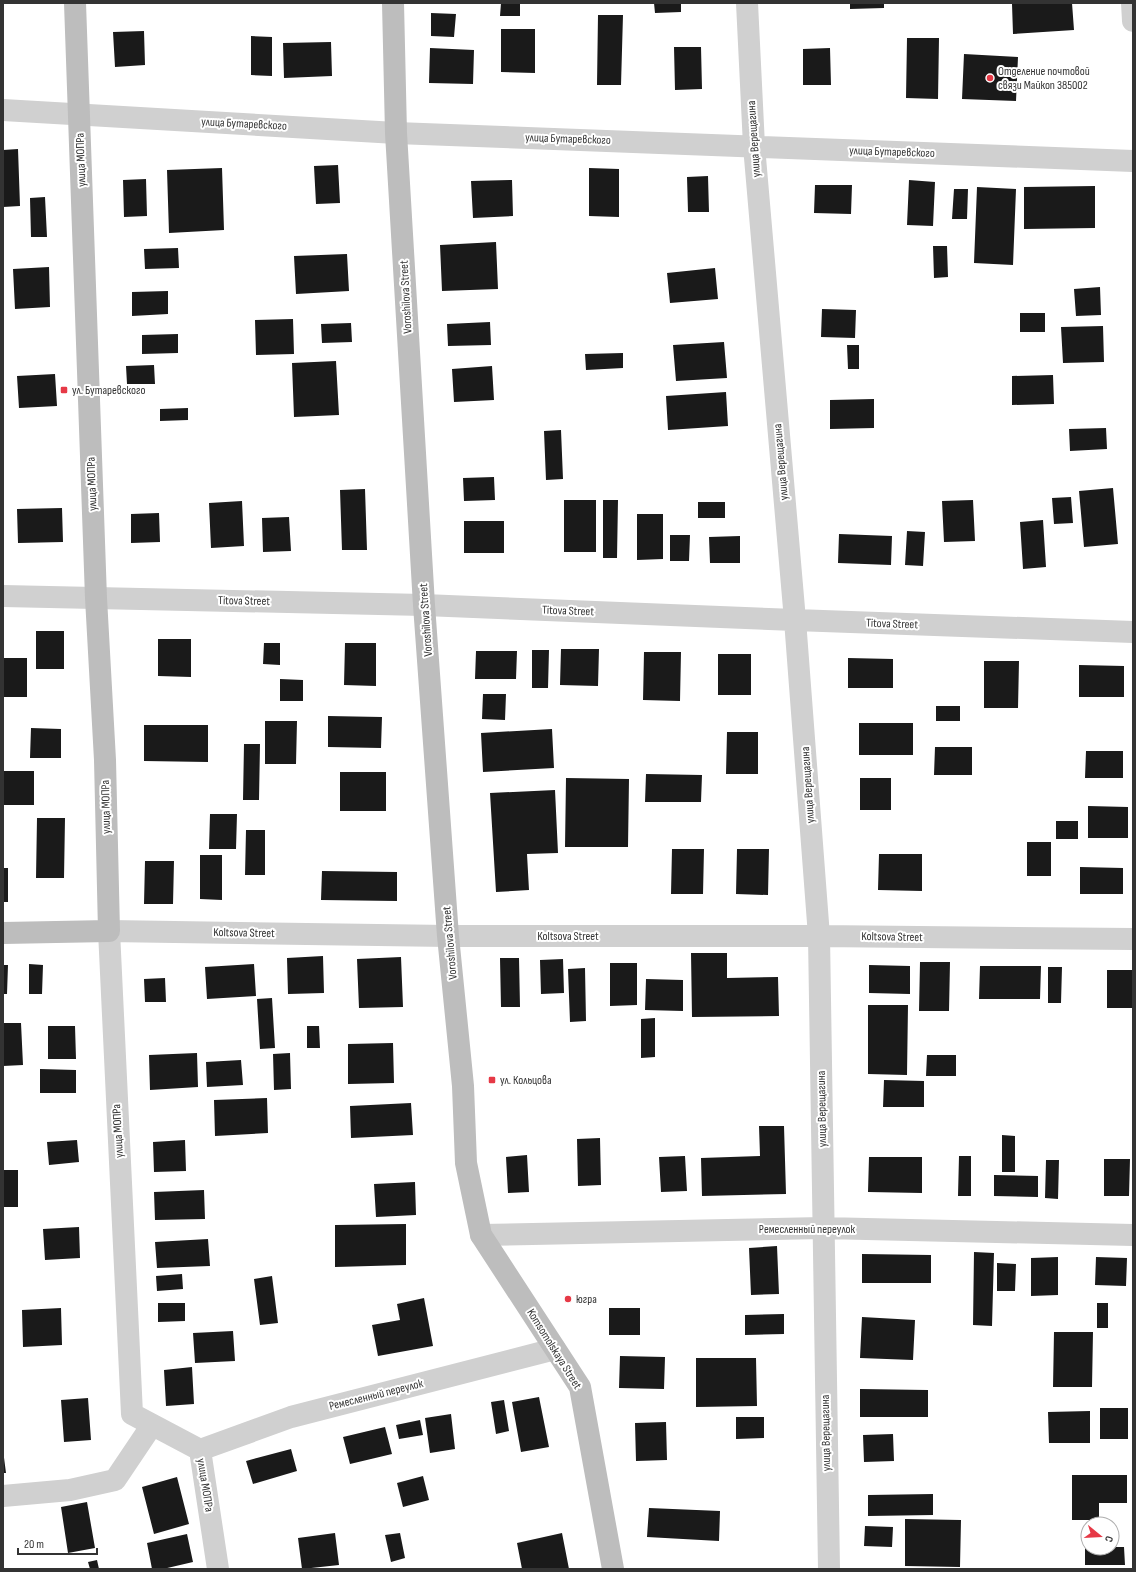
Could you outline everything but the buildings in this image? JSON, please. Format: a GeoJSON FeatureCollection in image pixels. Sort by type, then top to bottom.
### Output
{"type":"FeatureCollection","features":[{"type":"Feature","properties":{"kind":"main road","name":"улица МОПРа"},"geometry":{"type":"LineString","coordinates":[[75,3],[96,598],[106,760],[109,931]]}},
{"type":"Feature","properties":{"kind":"main road","name":"Voroshilova Street"},"geometry":{"type":"LineString","coordinates":[[393,3],[396,133],[424,605],[448,936],[463,1086],[466,1163],[482,1235]]}},
{"type":"Feature","properties":{"kind":"main road","name":"Koltsova Street"},"geometry":{"type":"LineString","coordinates":[[3,933],[109,931]]}},
{"type":"Feature","properties":{"kind":"main road","name":"Komsomolskaya Street"},"geometry":{"type":"LineString","coordinates":[[482,1235],[580,1387],[613,1569]]}},
{"type":"Feature","properties":{"kind":"street","name":"улица Верещагина"},"geometry":{"type":"LineString","coordinates":[[747,3],[754,146],[795,620],[819,936],[829,1569]]}},
{"type":"Feature","properties":{"kind":"street"},"geometry":{"type":"LineString","coordinates":[[1132,3],[1133,21]]}},
{"type":"Feature","properties":{"kind":"street","name":"улица Бутаревского"},"geometry":{"type":"LineString","coordinates":[[3,110],[396,133],[1133,161]]}},
{"type":"Feature","properties":{"kind":"street","name":"Titova Street"},"geometry":{"type":"LineString","coordinates":[[3,596],[424,605],[1133,632]]}},
{"type":"Feature","properties":{"kind":"street","name":"Koltsova Street"},"geometry":{"type":"LineString","coordinates":[[109,931],[448,936],[819,936],[1133,940]]}},
{"type":"Feature","properties":{"kind":"street","name":"улица МОПРа"},"geometry":{"type":"LineString","coordinates":[[109,931],[132,1414],[200,1450],[218,1569]]}},
{"type":"Feature","properties":{"kind":"street","name":"Ремесленный переулок"},"geometry":{"type":"LineString","coordinates":[[482,1235],[823,1228],[1133,1235]]}},
{"type":"Feature","properties":{"kind":"street","name":"Ремесленный переулок"},"geometry":{"type":"LineString","coordinates":[[200,1450],[291,1417],[555,1349]]}},
{"type":"Feature","properties":{"kind":"street"},"geometry":{"type":"LineString","coordinates":[[3,1496],[70,1490],[115,1480],[152,1424]]}},
{"type":"Feature","properties":{"kind":"place","name":"Отделение почтовой связи Майкоп 385002"},"geometry":{"type":"Point","coordinates":[990,78]}},
{"type":"Feature","properties":{"kind":"place","name":"ул. Бутаревского"},"geometry":{"type":"Point","coordinates":[64,390]}},
{"type":"Feature","properties":{"kind":"place","name":"ул. Кольцова"},"geometry":{"type":"Point","coordinates":[492,1080]}},
{"type":"Feature","properties":{"kind":"place","name":"югра"},"geometry":{"type":"Point","coordinates":[568,1299]}}]}
